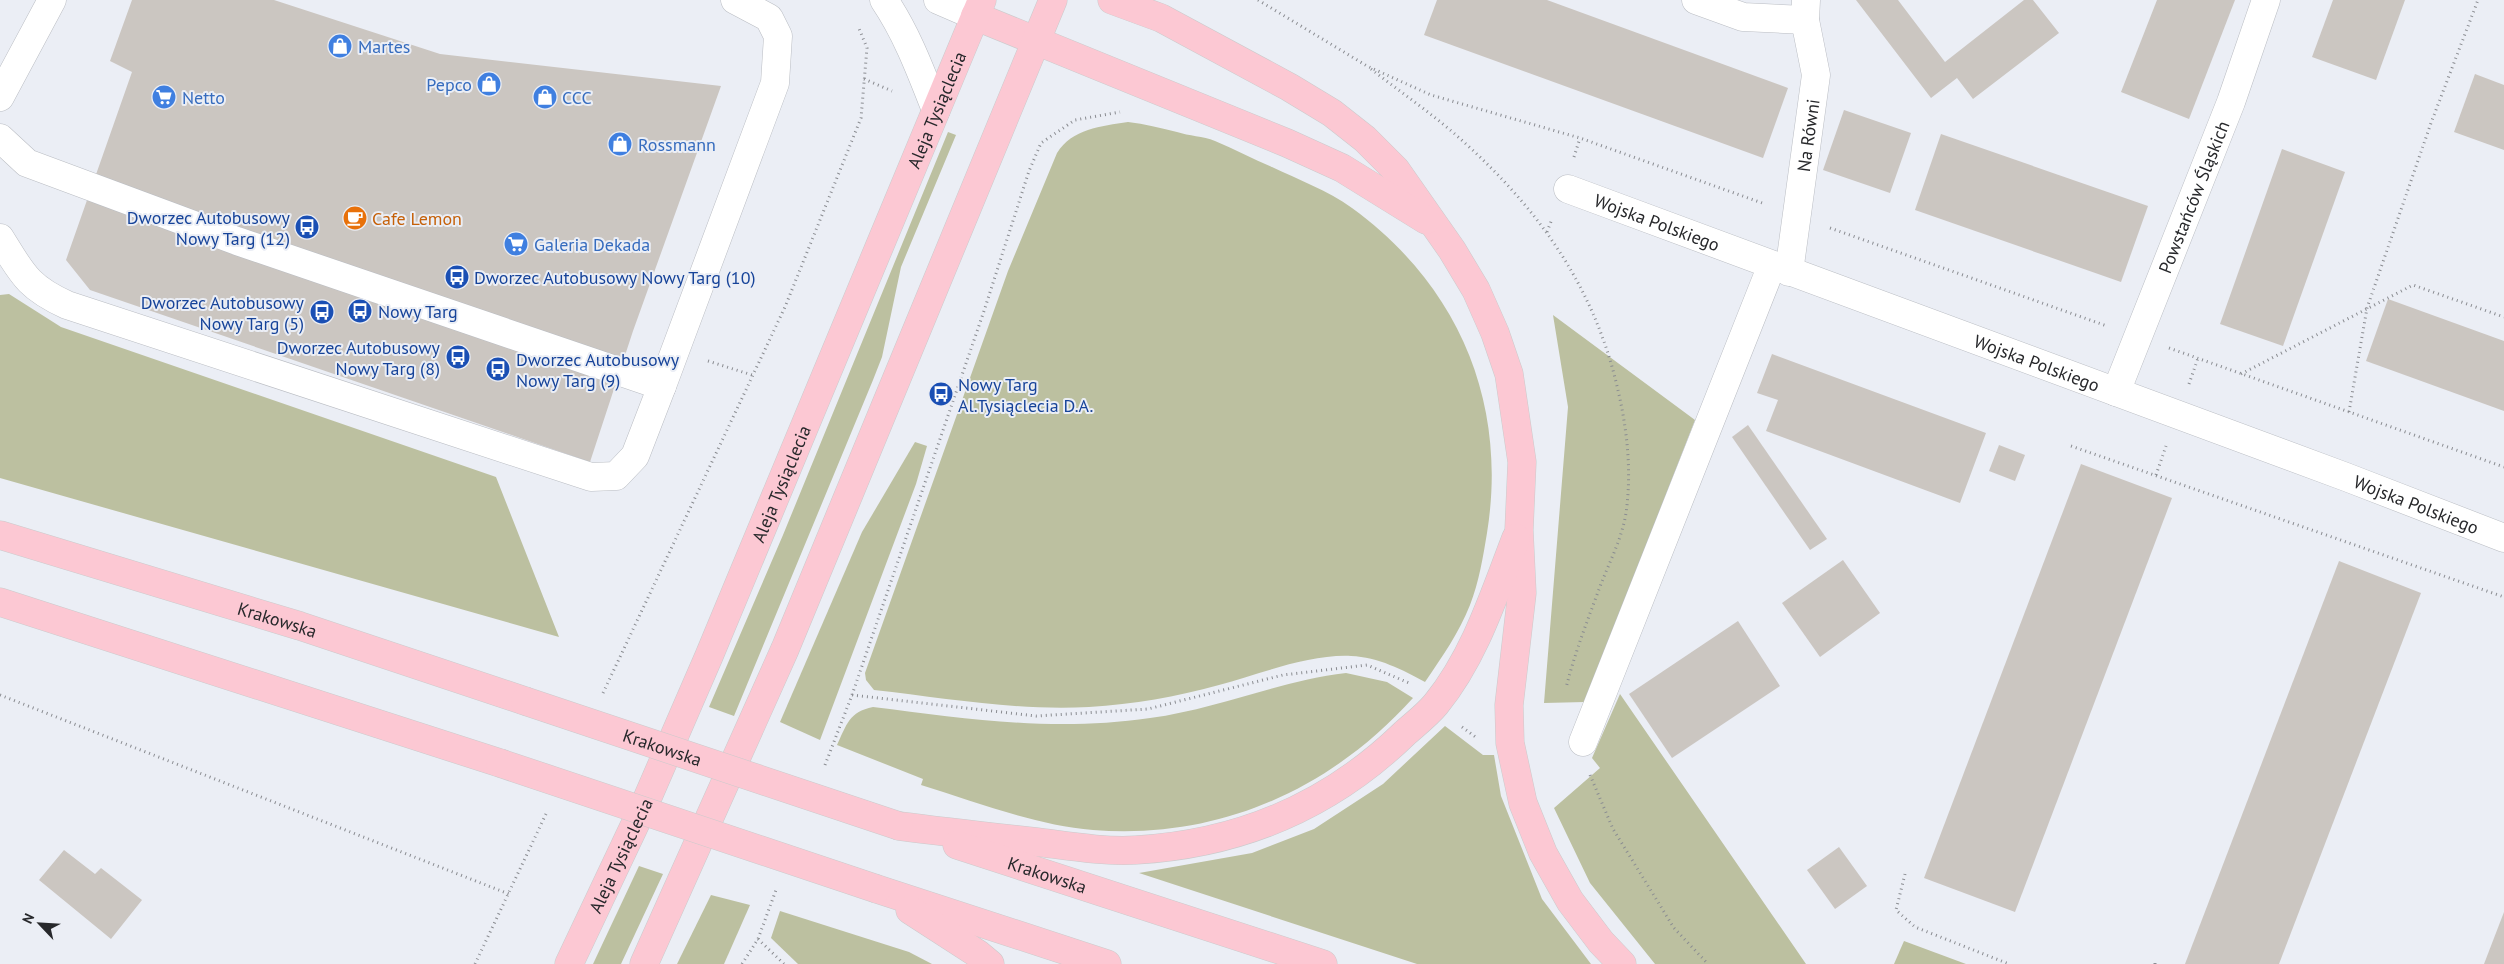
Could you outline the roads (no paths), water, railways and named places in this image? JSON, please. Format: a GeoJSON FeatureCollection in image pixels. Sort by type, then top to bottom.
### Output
{"type":"FeatureCollection","features":[{"type":"Feature","properties":{"kind":"main road"},"geometry":{"type":"LineString","coordinates":[[644,964],[785,649],[1053,0]]}},
{"type":"Feature","properties":{"kind":"main road"},"geometry":{"type":"LineString","coordinates":[[1112,0],[1155,9],[1332,113],[1365,139],[1396,170],[1476,290],[1495,333],[1509,374],[1522,462],[1519,530],[1522,593],[1510,705],[1510,743],[1523,804],[1543,853],[1570,901],[1601,942],[1622,964]]}},
{"type":"Feature","properties":{"kind":"main road","name":"Aleja Tysiąclecia"},"geometry":{"type":"LineString","coordinates":[[570,964],[613,874],[709,656],[979,8]]}},
{"type":"Feature","properties":{"kind":"main road"},"geometry":{"type":"LineString","coordinates":[[979,8],[1036,41],[1287,143],[1342,168],[1432,224]]}},
{"type":"Feature","properties":{"kind":"main road"},"geometry":{"type":"LineString","coordinates":[[899,826],[1072,847],[1135,850],[1186,845],[1233,835],[1276,821],[1324,796],[1368,768],[1435,704],[1478,635],[1519,530]]}},
{"type":"Feature","properties":{"kind":"main road","name":"Krakowska"},"geometry":{"type":"LineString","coordinates":[[0,536],[300,626],[899,826],[1323,964]]}},
{"type":"Feature","properties":{"kind":"main road"},"geometry":{"type":"LineString","coordinates":[[0,602],[500,763],[1107,964]]}},
{"type":"Feature","properties":{"kind":"main road"},"geometry":{"type":"LineString","coordinates":[[877,889],[978,954],[990,964]]}},
{"type":"Feature","properties":{"kind":"street"},"geometry":{"type":"LineString","coordinates":[[0,97],[52,0]]}},
{"type":"Feature","properties":{"kind":"street"},"geometry":{"type":"LineString","coordinates":[[0,238],[23,275],[43,294],[67,304],[591,477],[616,476],[635,456],[775,83],[778,36],[769,18],[734,0]]}},
{"type":"Feature","properties":{"kind":"street"},"geometry":{"type":"LineString","coordinates":[[884,0],[904,33],[936,110]]}},
{"type":"Feature","properties":{"kind":"street"},"geometry":{"type":"LineString","coordinates":[[938,0],[979,8]]}},
{"type":"Feature","properties":{"kind":"street"},"geometry":{"type":"LineString","coordinates":[[1696,0],[1743,17],[1805,10]]}},
{"type":"Feature","properties":{"kind":"street","name":"Powstańców Śląskich"},"geometry":{"type":"LineString","coordinates":[[2116,392],[2231,102],[2266,0]]}},
{"type":"Feature","properties":{"kind":"street","name":"Na Równi"},"geometry":{"type":"LineString","coordinates":[[1575,742],[1781,268],[1798,217],[1816,75],[1805,10]]}},
{"type":"Feature","properties":{"kind":"street"},"geometry":{"type":"LineString","coordinates":[[0,138],[27,163],[236,241],[662,386]]}},
{"type":"Feature","properties":{"kind":"street","name":"Wojska Polskiego"},"geometry":{"type":"LineString","coordinates":[[1568,190],[2116,392],[2504,538]]}},
{"type":"Feature","properties":{"kind":"place","name":"Martes"},"geometry":{"type":"Point","coordinates":[340,46]}},
{"type":"Feature","properties":{"kind":"place","name":"Pepco"},"geometry":{"type":"Point","coordinates":[489,84]}},
{"type":"Feature","properties":{"kind":"place","name":"Netto"},"geometry":{"type":"Point","coordinates":[164,97]}},
{"type":"Feature","properties":{"kind":"place","name":"CCC"},"geometry":{"type":"Point","coordinates":[545,97]}},
{"type":"Feature","properties":{"kind":"place","name":"Rossmann"},"geometry":{"type":"Point","coordinates":[620,144]}},
{"type":"Feature","properties":{"kind":"place","name":"Cafe Lemon"},"geometry":{"type":"Point","coordinates":[355,218]}},
{"type":"Feature","properties":{"kind":"place","name":"Dworzec Autobusowy Nowy Targ (12)"},"geometry":{"type":"Point","coordinates":[307,227]}},
{"type":"Feature","properties":{"kind":"place","name":"Galeria Dekada"},"geometry":{"type":"Point","coordinates":[516,244]}},
{"type":"Feature","properties":{"kind":"place","name":"Dworzec Autobusowy Nowy Targ (10)"},"geometry":{"type":"Point","coordinates":[457,277]}},
{"type":"Feature","properties":{"kind":"place","name":"Nowy Targ"},"geometry":{"type":"Point","coordinates":[360,311]}},
{"type":"Feature","properties":{"kind":"place","name":"Dworzec Autobusowy Nowy Targ (5)"},"geometry":{"type":"Point","coordinates":[322,312]}},
{"type":"Feature","properties":{"kind":"place","name":"Dworzec Autobusowy Nowy Targ (8)"},"geometry":{"type":"Point","coordinates":[458,357]}},
{"type":"Feature","properties":{"kind":"place","name":"Dworzec Autobusowy Nowy Targ (9)"},"geometry":{"type":"Point","coordinates":[498,369]}},
{"type":"Feature","properties":{"kind":"place","name":"Nowy Targ Al.Tysiąclecia D.A."},"geometry":{"type":"Point","coordinates":[941,394]}}]}
